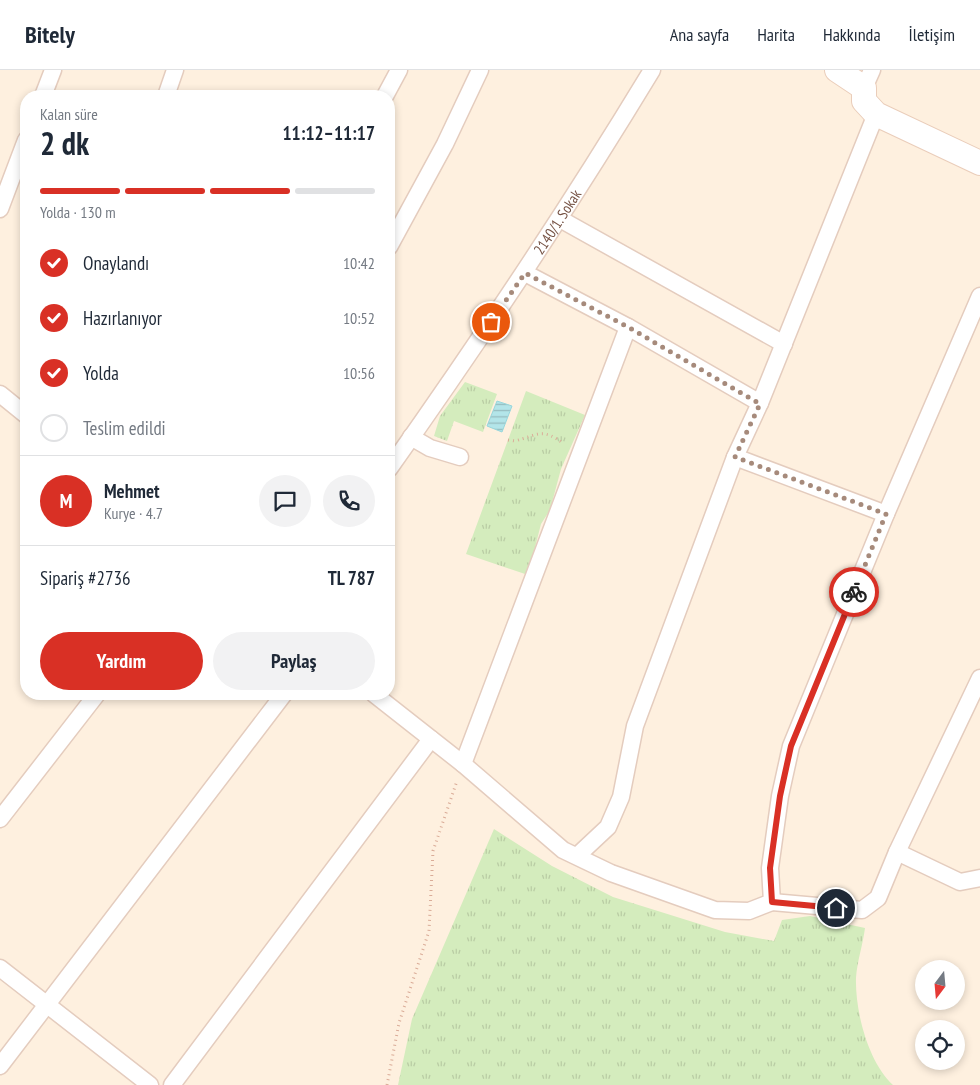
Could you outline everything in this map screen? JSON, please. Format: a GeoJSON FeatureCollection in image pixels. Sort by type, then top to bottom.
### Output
{"type":"FeatureCollection","features":[{"type":"Feature","properties":{"kind":"street"},"geometry":{"type":"LineString","coordinates":[[45,90],[53,70]]}},
{"type":"Feature","properties":{"kind":"street"},"geometry":{"type":"LineString","coordinates":[[168,90],[176,70]]}},
{"type":"Feature","properties":{"kind":"street"},"geometry":{"type":"LineString","coordinates":[[388,90],[399,70]]}},
{"type":"Feature","properties":{"kind":"street"},"geometry":{"type":"LineString","coordinates":[[395,236],[445,144],[480,70]]}},
{"type":"Feature","properties":{"kind":"street","name":"2140/1. Sokak"},"geometry":{"type":"LineString","coordinates":[[395,461],[525,273],[652,70]]}},
{"type":"Feature","properties":{"kind":"street"},"geometry":{"type":"LineString","coordinates":[[837,70],[868,79],[864,100],[876,114],[980,163]]}},
{"type":"Feature","properties":{"kind":"street"},"geometry":{"type":"LineString","coordinates":[[576,856],[608,827],[622,796],[635,726],[735,457],[760,404],[876,114]]}},
{"type":"Feature","properties":{"kind":"street"},"geometry":{"type":"LineString","coordinates":[[0,209],[20,156]]}},
{"type":"Feature","properties":{"kind":"street"},"geometry":{"type":"LineString","coordinates":[[560,219],[784,344]]}},
{"type":"Feature","properties":{"kind":"street"},"geometry":{"type":"LineString","coordinates":[[525,273],[628,327],[760,404]]}},
{"type":"Feature","properties":{"kind":"street"},"geometry":{"type":"LineString","coordinates":[[772,902],[770,868],[780,796],[791,746],[886,514],[980,296]]}},
{"type":"Feature","properties":{"kind":"street"},"geometry":{"type":"LineString","coordinates":[[463,764],[628,327]]}},
{"type":"Feature","properties":{"kind":"street"},"geometry":{"type":"LineString","coordinates":[[0,394],[20,411]]}},
{"type":"Feature","properties":{"kind":"street"},"geometry":{"type":"LineString","coordinates":[[412,437],[430,448],[460,457]]}},
{"type":"Feature","properties":{"kind":"street"},"geometry":{"type":"LineString","coordinates":[[735,457],[886,514]]}},
{"type":"Feature","properties":{"kind":"street"},"geometry":{"type":"LineString","coordinates":[[382,700],[463,764],[564,850],[611,873],[715,910],[749,911],[772,902],[862,910],[878,898],[896,852],[980,678]]}},
{"type":"Feature","properties":{"kind":"street"},"geometry":{"type":"LineString","coordinates":[[0,819],[92,700]]}},
{"type":"Feature","properties":{"kind":"street"},"geometry":{"type":"LineString","coordinates":[[0,1066],[279,700]]}},
{"type":"Feature","properties":{"kind":"street"},"geometry":{"type":"LineString","coordinates":[[172,1085],[431,739]]}},
{"type":"Feature","properties":{"kind":"street"},"geometry":{"type":"LineString","coordinates":[[896,852],[960,882],[980,878]]}},
{"type":"Feature","properties":{"kind":"street"},"geometry":{"type":"LineString","coordinates":[[0,968],[150,1085]]}},
{"type":"Feature","properties":{"kind":"path"},"geometry":{"type":"LineString","coordinates":[[508,440],[515,442],[522,437],[548,434],[580,454]]}},
{"type":"Feature","properties":{"kind":"path"},"geometry":{"type":"LineString","coordinates":[[387,1085],[399,1023],[429,931],[432,851],[463,764]]}},
{"type":"Feature","properties":{"kind":"green space"},"geometry":{"type":"Polygon","coordinates":[[[465,382],[497,394],[483,432],[454,421],[447,441],[434,436],[440,416],[465,382]]]}},
{"type":"Feature","properties":{"kind":"green space"},"geometry":{"type":"Polygon","coordinates":[[[526,391],[585,415],[561,469],[550,510],[541,524],[528,575],[466,554],[526,391]]]}},
{"type":"Feature","properties":{"kind":"green space"},"geometry":{"type":"Polygon","coordinates":[[[494,829],[552,866],[613,897],[725,932],[774,941],[782,920],[810,916],[865,928],[856,978],[858,1005],[870,1050],[884,1075],[893,1085],[398,1085],[412,1019],[494,829]]]}},
{"type":"Feature","properties":{"kind":"water"},"geometry":{"type":"Polygon","coordinates":[[[497,401],[512,406],[502,432],[487,426],[497,401]]]}},
{"type":"Feature","properties":{"kind":"way so far"},"geometry":{"type":"LineString","coordinates":[[491,322],[525,273],[628,327],[760,404],[735,457],[886,514],[854,592]]}},
{"type":"Feature","properties":{"kind":"route"},"geometry":{"type":"LineString","coordinates":[[836,908],[772,902],[770,868],[780,796],[791,746],[854,592]]}}]}
